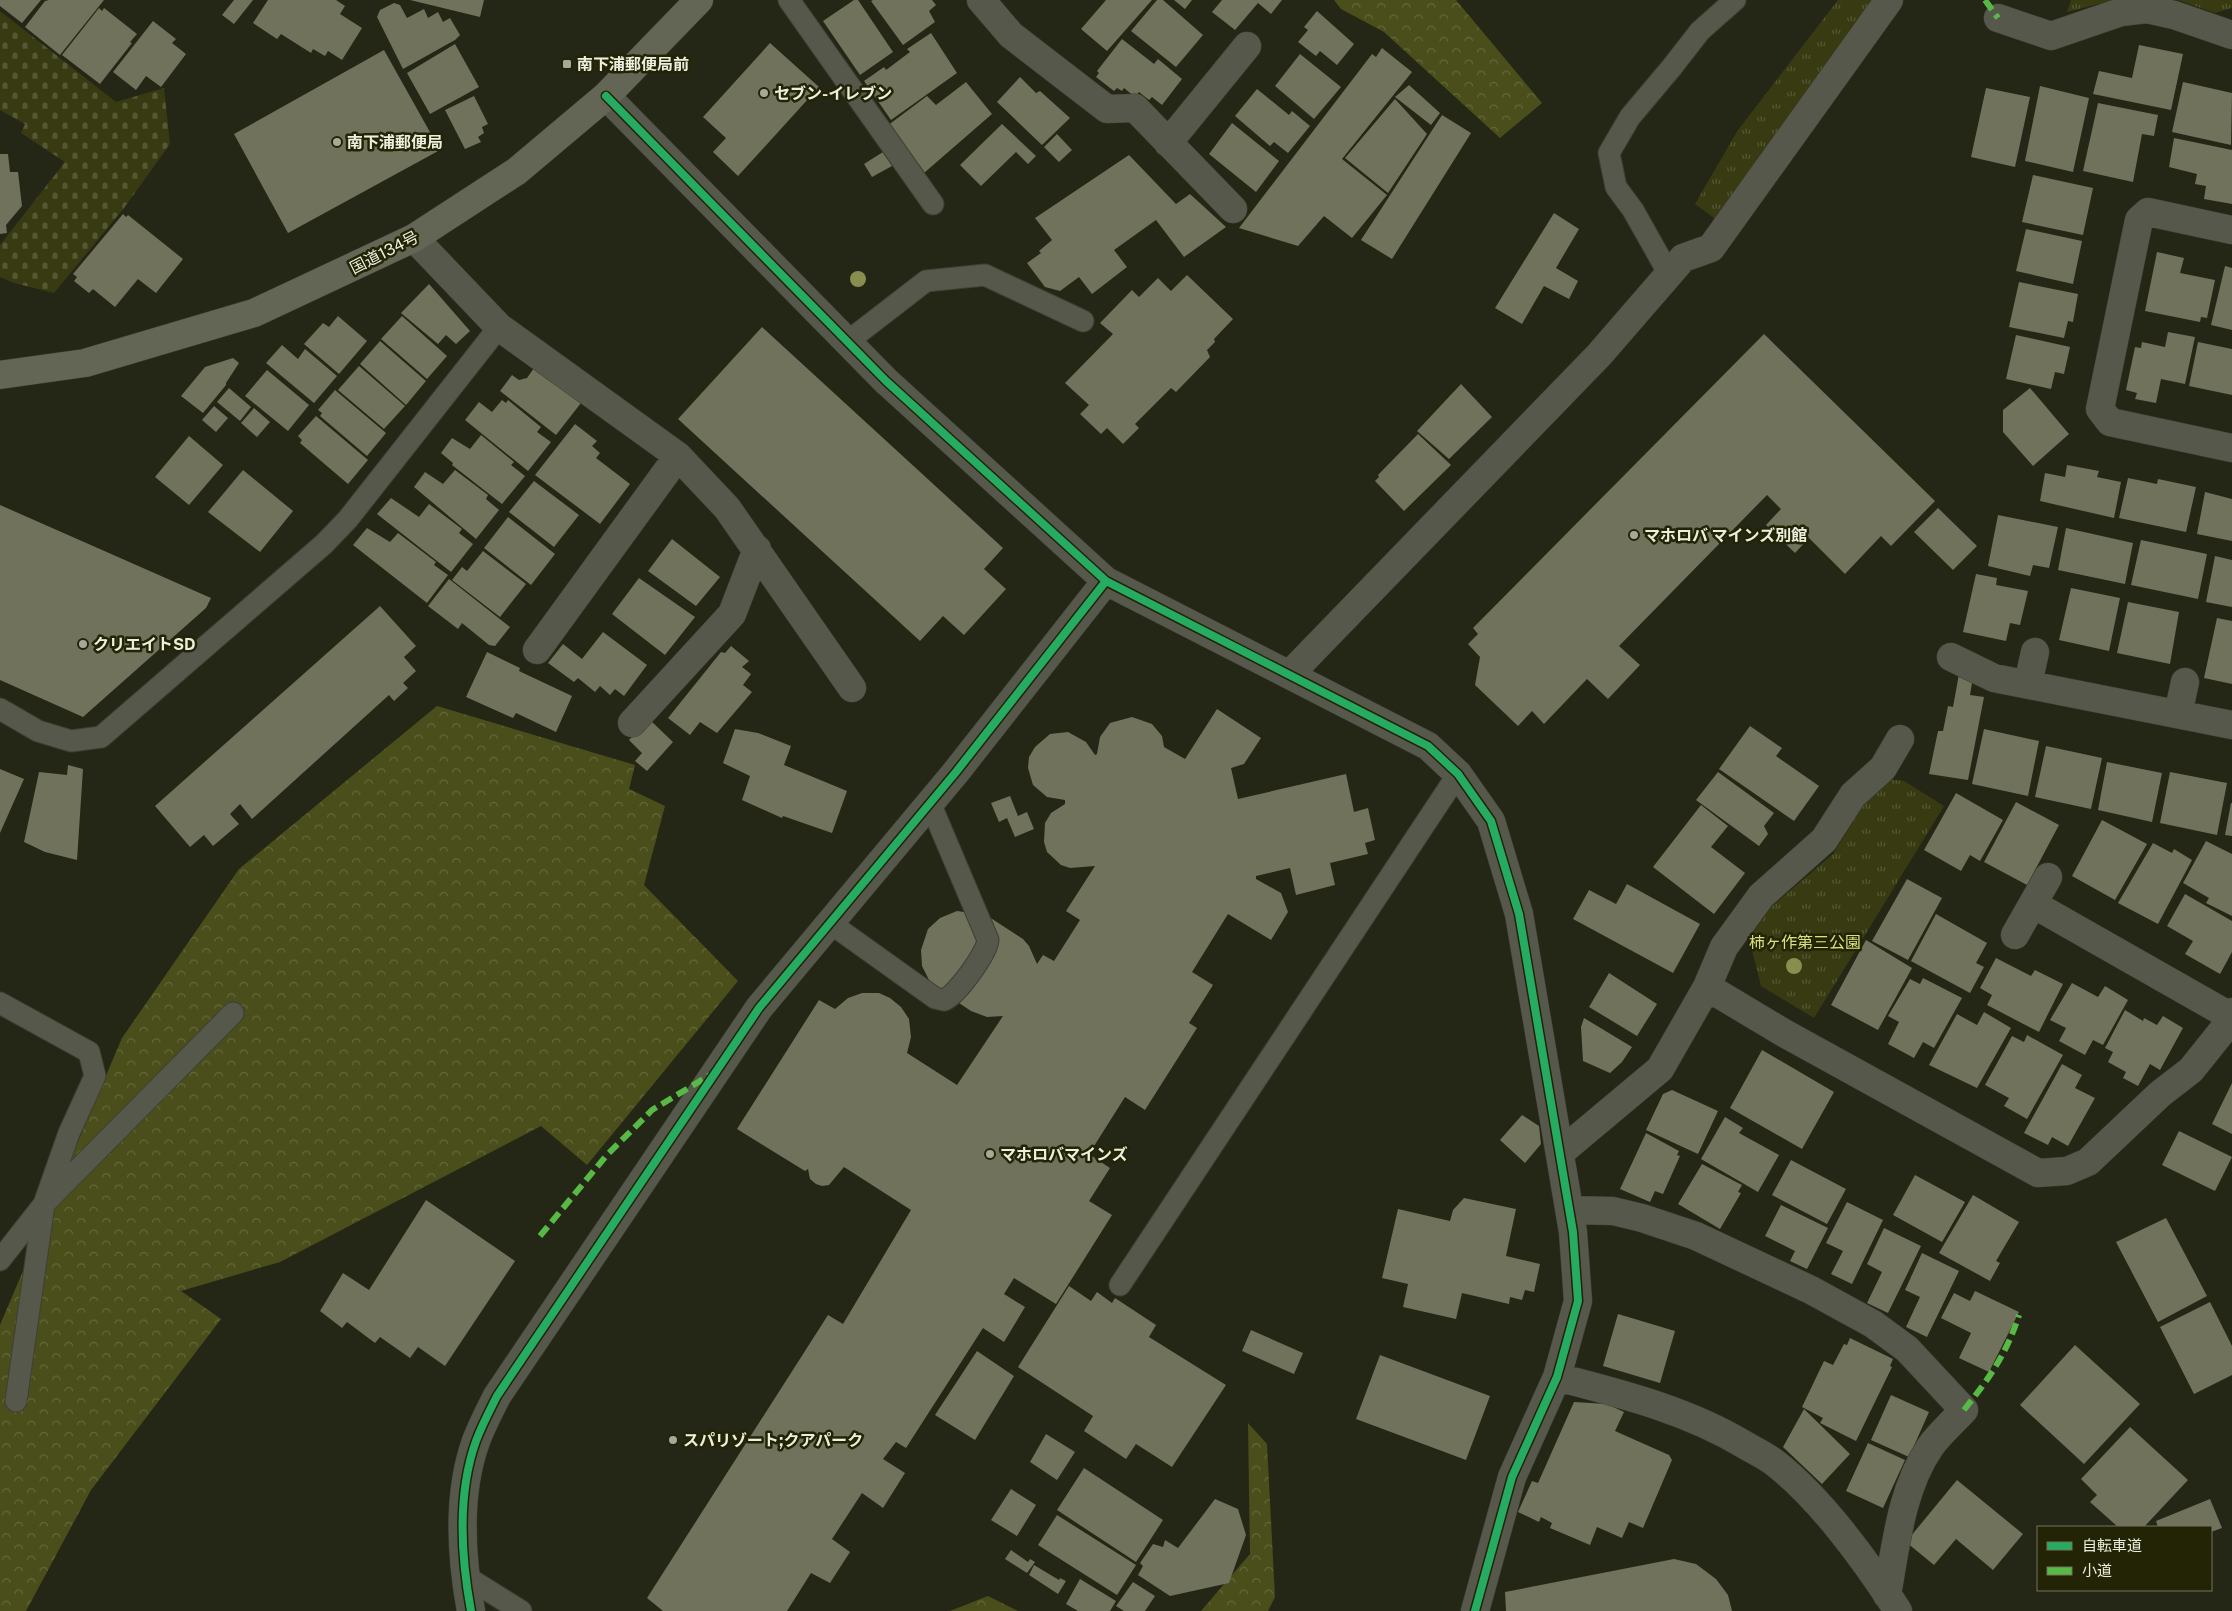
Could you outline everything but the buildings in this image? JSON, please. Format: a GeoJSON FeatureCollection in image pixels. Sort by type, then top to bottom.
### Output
{"type":"FeatureCollection","features":[{"type":"Feature","properties":{"kind":"highway","name":"国道134号"},"geometry":{"type":"LineString","coordinates":[[0,375],[86,363],[254,313],[414,238],[516,171],[606,96],[699,0]]}},
{"type":"Feature","properties":{"kind":"street"},"geometry":{"type":"LineString","coordinates":[[981,0],[1011,35],[1107,109],[1135,108],[1233,209]]}},
{"type":"Feature","properties":{"kind":"street"},"geometry":{"type":"LineString","coordinates":[[1290,674],[1599,356],[1682,258],[1711,248],[1889,0]]}},
{"type":"Feature","properties":{"kind":"street"},"geometry":{"type":"LineString","coordinates":[[1998,18],[2051,36],[2121,12],[2147,9],[2183,18],[2232,34]]}},
{"type":"Feature","properties":{"kind":"street"},"geometry":{"type":"LineString","coordinates":[[1168,143],[1247,46]]}},
{"type":"Feature","properties":{"kind":"street"},"geometry":{"type":"LineString","coordinates":[[606,96],[886,381],[1106,581],[1428,746],[1458,774],[1492,821],[1519,914],[1570,1210],[1578,1301],[1557,1377],[1512,1477],[1475,1611]]}},
{"type":"Feature","properties":{"kind":"street"},"geometry":{"type":"LineString","coordinates":[[2232,230],[2148,212],[2139,220],[2100,408],[2110,422],[2232,448]]}},
{"type":"Feature","properties":{"kind":"street"},"geometry":{"type":"LineString","coordinates":[[414,238],[499,327],[678,456],[727,508],[852,688]]}},
{"type":"Feature","properties":{"kind":"street"},"geometry":{"type":"LineString","coordinates":[[537,650],[678,456]]}},
{"type":"Feature","properties":{"kind":"street"},"geometry":{"type":"LineString","coordinates":[[632,723],[732,614],[757,549]]}},
{"type":"Feature","properties":{"kind":"street"},"geometry":{"type":"LineString","coordinates":[[471,1611],[465,1576],[463,1531],[467,1480],[476,1441],[497,1396],[759,1008],[930,803],[1106,581]]}},
{"type":"Feature","properties":{"kind":"street"},"geometry":{"type":"LineString","coordinates":[[2028,684],[2035,652]]}},
{"type":"Feature","properties":{"kind":"street"},"geometry":{"type":"LineString","coordinates":[[1951,656],[1994,678],[2232,725]]}},
{"type":"Feature","properties":{"kind":"street"},"geometry":{"type":"LineString","coordinates":[[2178,714],[2185,682]]}},
{"type":"Feature","properties":{"kind":"street"},"geometry":{"type":"LineString","coordinates":[[1561,1152],[1660,1069],[1707,987],[1724,947],[1761,896],[1824,840],[1853,795],[1883,768],[1900,739]]}},
{"type":"Feature","properties":{"kind":"street"},"geometry":{"type":"LineString","coordinates":[[2015,935],[2048,878]]}},
{"type":"Feature","properties":{"kind":"street"},"geometry":{"type":"LineString","coordinates":[[1707,987],[1784,1033],[2038,1173],[2068,1171],[2088,1162],[2160,1094],[2191,1070],[2223,1030],[2231,1014],[2034,904]]}},
{"type":"Feature","properties":{"kind":"street"},"geometry":{"type":"LineString","coordinates":[[1570,1210],[1613,1211],[1642,1218],[1696,1236],[1811,1290],[1873,1324],[1907,1349],[1964,1410],[1930,1447],[1913,1480],[1900,1520],[1892,1603]]}},
{"type":"Feature","properties":{"kind":"street"},"geometry":{"type":"LineString","coordinates":[[1557,1377],[1654,1402],[1726,1433],[1774,1462],[1819,1505],[1892,1603]]}},
{"type":"Feature","properties":{"kind":"lane"},"geometry":{"type":"LineString","coordinates":[[789,0],[933,204]]}},
{"type":"Feature","properties":{"kind":"lane"},"geometry":{"type":"LineString","coordinates":[[1669,274],[1633,210],[1616,187],[1609,153],[1630,117],[1700,30],[1735,0]]}},
{"type":"Feature","properties":{"kind":"lane"},"geometry":{"type":"LineString","coordinates":[[848,342],[926,281],[985,275],[1083,321]]}},
{"type":"Feature","properties":{"kind":"lane"},"geometry":{"type":"LineString","coordinates":[[0,709],[38,731],[71,741],[102,737],[324,544],[348,519],[499,327]]}},
{"type":"Feature","properties":{"kind":"lane"},"geometry":{"type":"LineString","coordinates":[[1120,1284],[1458,774]]}},
{"type":"Feature","properties":{"kind":"lane"},"geometry":{"type":"LineString","coordinates":[[830,923],[935,998],[944,1000],[954,993],[984,952],[988,940],[930,803]]}},
{"type":"Feature","properties":{"kind":"lane"},"geometry":{"type":"LineString","coordinates":[[0,1002],[89,1052],[95,1076],[69,1133],[44,1204],[16,1401]]}},
{"type":"Feature","properties":{"kind":"lane"},"geometry":{"type":"LineString","coordinates":[[0,1260],[44,1204],[234,1013]]}},
{"type":"Feature","properties":{"kind":"lane"},"geometry":{"type":"LineString","coordinates":[[465,1576],[520,1611]]}},
{"type":"Feature","properties":{"kind":"green space"},"geometry":{"type":"Polygon","coordinates":[[[1334,0],[1456,0],[1542,103],[1500,138],[1384,32],[1341,9],[1334,0]]]}},
{"type":"Feature","properties":{"kind":"green space"},"geometry":{"type":"Polygon","coordinates":[[[1838,0],[1880,0],[1721,223],[1695,204],[1738,130],[1838,0]]]}},
{"type":"Feature","properties":{"kind":"green space"},"geometry":{"type":"Polygon","coordinates":[[[2071,0],[2114,0],[2067,12],[2071,0]]]}},
{"type":"Feature","properties":{"kind":"green space"},"geometry":{"type":"Polygon","coordinates":[[[2178,0],[2232,0],[2232,8],[2215,13],[2178,0]]]}},
{"type":"Feature","properties":{"kind":"green space"},"geometry":{"type":"Polygon","coordinates":[[[0,11],[116,102],[164,88],[170,144],[124,208],[54,293],[14,283],[0,277],[0,245],[65,162],[21,133],[25,124],[0,110],[0,11]]]}},
{"type":"Feature","properties":{"kind":"green space"},"geometry":{"type":"Polygon","coordinates":[[[437,706],[635,765],[629,789],[665,806],[644,885],[738,981],[587,1165],[541,1126],[280,1262],[181,1291],[221,1319],[91,1490],[26,1611],[0,1611],[0,1325],[122,1038],[239,869],[437,706]]]}},
{"type":"Feature","properties":{"kind":"green space","name":"柿ヶ作第三公園"},"geometry":{"type":"Polygon","coordinates":[[[1888,779],[1904,781],[1944,806],[1814,1018],[1761,986],[1749,938],[1771,907],[1833,854],[1868,798],[1888,779]]]}},
{"type":"Feature","properties":{"kind":"green space"},"geometry":{"type":"Polygon","coordinates":[[[1248,1423],[1267,1444],[1275,1597],[1268,1611],[1201,1611],[1250,1554],[1248,1423]]]}},
{"type":"Feature","properties":{"kind":"green space"},"geometry":{"type":"Polygon","coordinates":[[[988,1596],[1018,1611],[950,1611],[988,1596]]]}},
{"type":"Feature","properties":{"kind":"marked path"},"geometry":{"type":"LineString","coordinates":[[1985,0],[1998,18]]}},
{"type":"Feature","properties":{"kind":"marked path"},"geometry":{"type":"LineString","coordinates":[[540,1236],[606,1156],[652,1110],[710,1075]]}},
{"type":"Feature","properties":{"kind":"marked path"},"geometry":{"type":"LineString","coordinates":[[1964,1410],[1982,1387],[2003,1354],[2019,1315]]}},
{"type":"Feature","properties":{"kind":"cycle path"},"geometry":{"type":"LineString","coordinates":[[606,96],[886,381],[1106,581],[1428,746],[1458,774],[1491,821],[1519,914],[1573,1232],[1578,1301],[1557,1377],[1512,1477],[1475,1611]]}},
{"type":"Feature","properties":{"kind":"cycle path"},"geometry":{"type":"LineString","coordinates":[[471,1611],[463,1547],[463,1504],[470,1461],[476,1441],[497,1396],[759,1008],[956,772],[1106,581]]}},
{"type":"Feature","properties":{"kind":"place","name":"南下浦郵便局前"},"geometry":{"type":"Point","coordinates":[567,64]}},
{"type":"Feature","properties":{"kind":"place","name":"セブン-イレブン"},"geometry":{"type":"Point","coordinates":[764,93]}},
{"type":"Feature","properties":{"kind":"place","name":"南下浦郵便局"},"geometry":{"type":"Point","coordinates":[337,142]}},
{"type":"Feature","properties":{"kind":"place","name":"マホロバ マインズ別館"},"geometry":{"type":"Point","coordinates":[1634,535]}},
{"type":"Feature","properties":{"kind":"place","name":"クリエイトSD"},"geometry":{"type":"Point","coordinates":[83,644]}},
{"type":"Feature","properties":{"kind":"place","name":"マホロバマインズ"},"geometry":{"type":"Point","coordinates":[990,1154]}},
{"type":"Feature","properties":{"kind":"place","name":"スパリゾート;クアパーク"},"geometry":{"type":"Point","coordinates":[673,1440]}}]}
